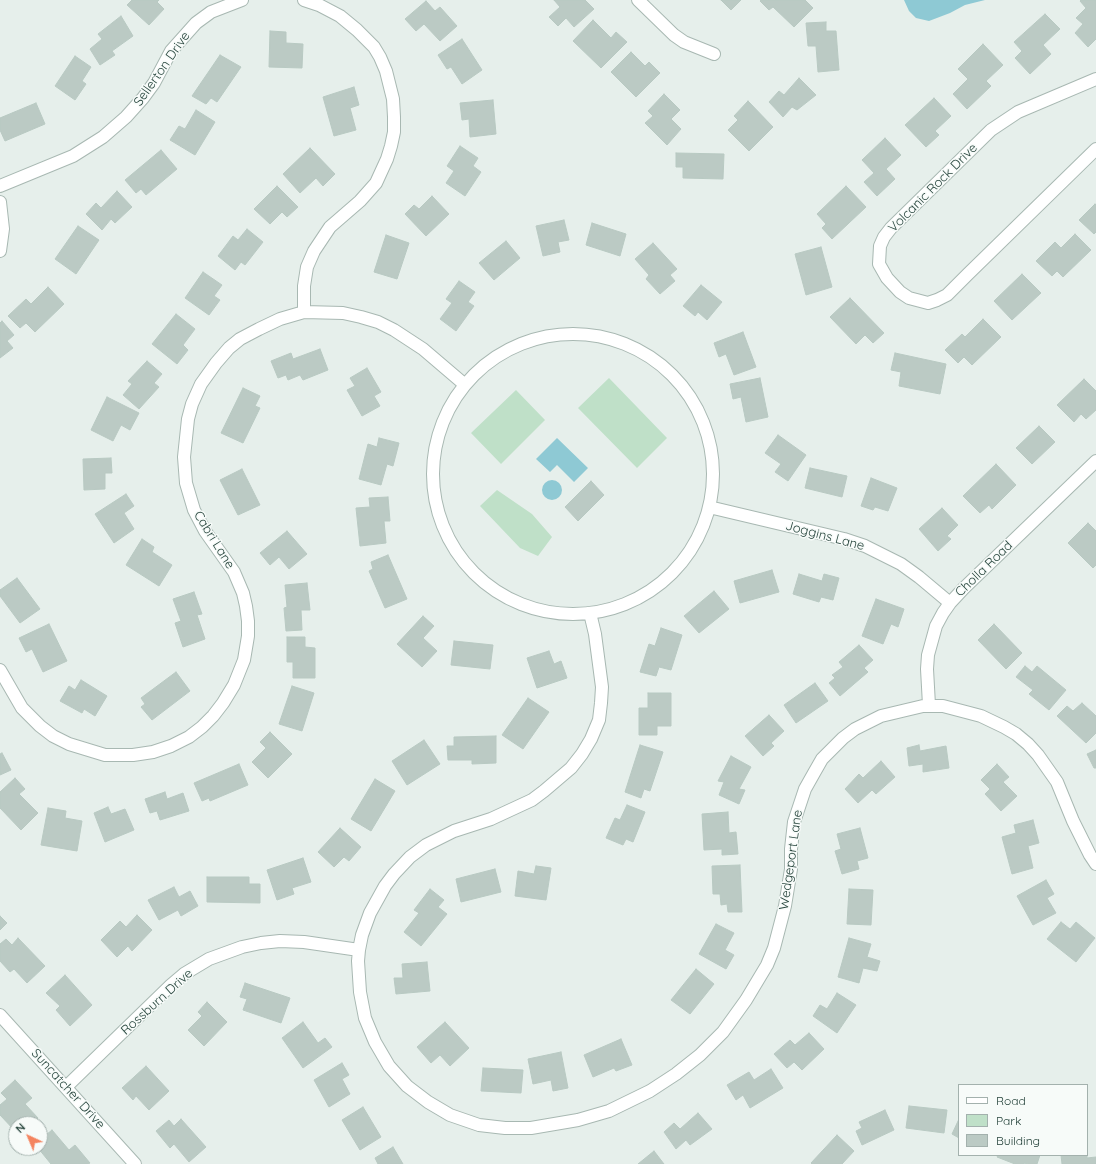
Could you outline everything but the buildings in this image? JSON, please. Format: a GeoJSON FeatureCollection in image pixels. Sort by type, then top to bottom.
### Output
{"type":"FeatureCollection","features":[{"type":"Feature","properties":{"kind":"street","name":"Sellerton Drive"},"geometry":{"type":"LineString","coordinates":[[0,186],[73,156],[103,137],[126,117],[143,98],[171,51],[196,23],[211,12],[242,0]]}},
{"type":"Feature","properties":{"kind":"street"},"geometry":{"type":"LineString","coordinates":[[304,0],[319,5],[340,16],[374,47],[386,70],[393,98],[394,132],[391,146],[376,183],[360,201],[330,227],[314,251],[307,266],[304,286],[304,312]]}},
{"type":"Feature","properties":{"kind":"street"},"geometry":{"type":"LineString","coordinates":[[638,0],[674,35],[684,42],[714,54]]}},
{"type":"Feature","properties":{"kind":"street","name":"Volcanic Rock Drive"},"geometry":{"type":"LineString","coordinates":[[1096,79],[1018,112],[991,130],[897,222],[884,237],[880,246],[879,264],[884,273],[893,286],[909,298],[928,303],[947,295],[1096,149]]}},
{"type":"Feature","properties":{"kind":"street"},"geometry":{"type":"LineString","coordinates":[[0,202],[3,230],[0,252]]}},
{"type":"Feature","properties":{"kind":"street","name":"Cabri Lane"},"geometry":{"type":"LineString","coordinates":[[0,670],[22,708],[40,726],[53,736],[69,744],[105,755],[133,755],[154,752],[189,737],[213,716],[229,694],[240,673],[247,646],[248,621],[243,593],[237,577],[204,531],[194,510],[189,497],[184,458],[188,419],[192,404],[201,384],[216,363],[229,348],[240,340],[259,328],[280,319],[304,312],[343,313],[378,322],[394,330],[423,349],[464,384]]}},
{"type":"Feature","properties":{"kind":"street"},"geometry":{"type":"LineString","coordinates":[[561,334],[585,334],[609,338],[632,346],[653,358],[671,373],[687,392],[699,412],[708,435],[712,459],[713,483],[709,507],[702,529],[695,543],[677,568],[641,596],[628,603],[613,608],[590,613],[566,614],[538,610],[512,600],[493,590],[476,577],[462,561],[450,543],[441,524],[435,503],[432,474],[435,446],[443,419],[456,395],[474,374],[494,358],[515,346],[537,338],[561,334]]}},
{"type":"Feature","properties":{"kind":"street","name":"Cholla Road"},"geometry":{"type":"LineString","coordinates":[[929,705],[927,669],[928,655],[936,626],[942,613],[950,603],[1094,468]]}},
{"type":"Feature","properties":{"kind":"street","name":"Joggins Lane"},"geometry":{"type":"LineString","coordinates":[[709,507],[844,539],[865,546],[901,564],[925,581],[950,603]]}},
{"type":"Feature","properties":{"kind":"street","name":"Wedgeport Lane"},"geometry":{"type":"LineString","coordinates":[[590,613],[595,634],[602,687],[602,703],[599,720],[591,739],[582,754],[571,768],[532,800],[491,819],[449,834],[426,845],[410,857],[394,874],[382,891],[366,924],[359,950],[358,973],[365,1018],[375,1042],[389,1066],[417,1094],[440,1109],[460,1119],[479,1126],[518,1128],[570,1122],[624,1105],[662,1084],[700,1055],[723,1032],[735,1017],[757,984],[774,948],[785,906],[791,869],[792,834],[799,804],[808,784],[822,759],[843,738],[867,722],[898,711],[929,705],[956,708],[981,716],[1004,726],[1028,744],[1038,755],[1057,782],[1072,820],[1096,864]]}},
{"type":"Feature","properties":{"kind":"street","name":"Rossburn Drive"},"geometry":{"type":"LineString","coordinates":[[66,1087],[171,985],[184,974],[213,958],[242,947],[280,941],[304,942],[359,950]]}},
{"type":"Feature","properties":{"kind":"street","name":"Suncatcher Drive"},"geometry":{"type":"LineString","coordinates":[[0,1015],[135,1164]]}},
{"type":"Feature","properties":{"kind":"green space"},"geometry":{"type":"Polygon","coordinates":[[[609,378],[667,438],[637,468],[578,408],[609,378]]]}},
{"type":"Feature","properties":{"kind":"green space"},"geometry":{"type":"Polygon","coordinates":[[[516,390],[545,420],[501,464],[471,433],[516,390]]]}},
{"type":"Feature","properties":{"kind":"green space"},"geometry":{"type":"Polygon","coordinates":[[[497,490],[532,514],[552,537],[538,556],[520,548],[480,506],[497,490]]]}},
{"type":"Feature","properties":{"kind":"water"},"geometry":{"type":"Polygon","coordinates":[[[904,0],[985,0],[965,5],[950,13],[929,21],[916,18],[909,11],[904,0]]]}},
{"type":"Feature","properties":{"kind":"water"},"geometry":{"type":"Polygon","coordinates":[[[557,438],[588,468],[574,482],[557,465],[550,472],[536,459],[557,438]]]}},
{"type":"Feature","properties":{"kind":"water"},"geometry":{"type":"Polygon","coordinates":[[[552,480],[559,483],[562,490],[559,497],[552,500],[545,497],[542,490],[545,483],[552,480]]]}}]}
